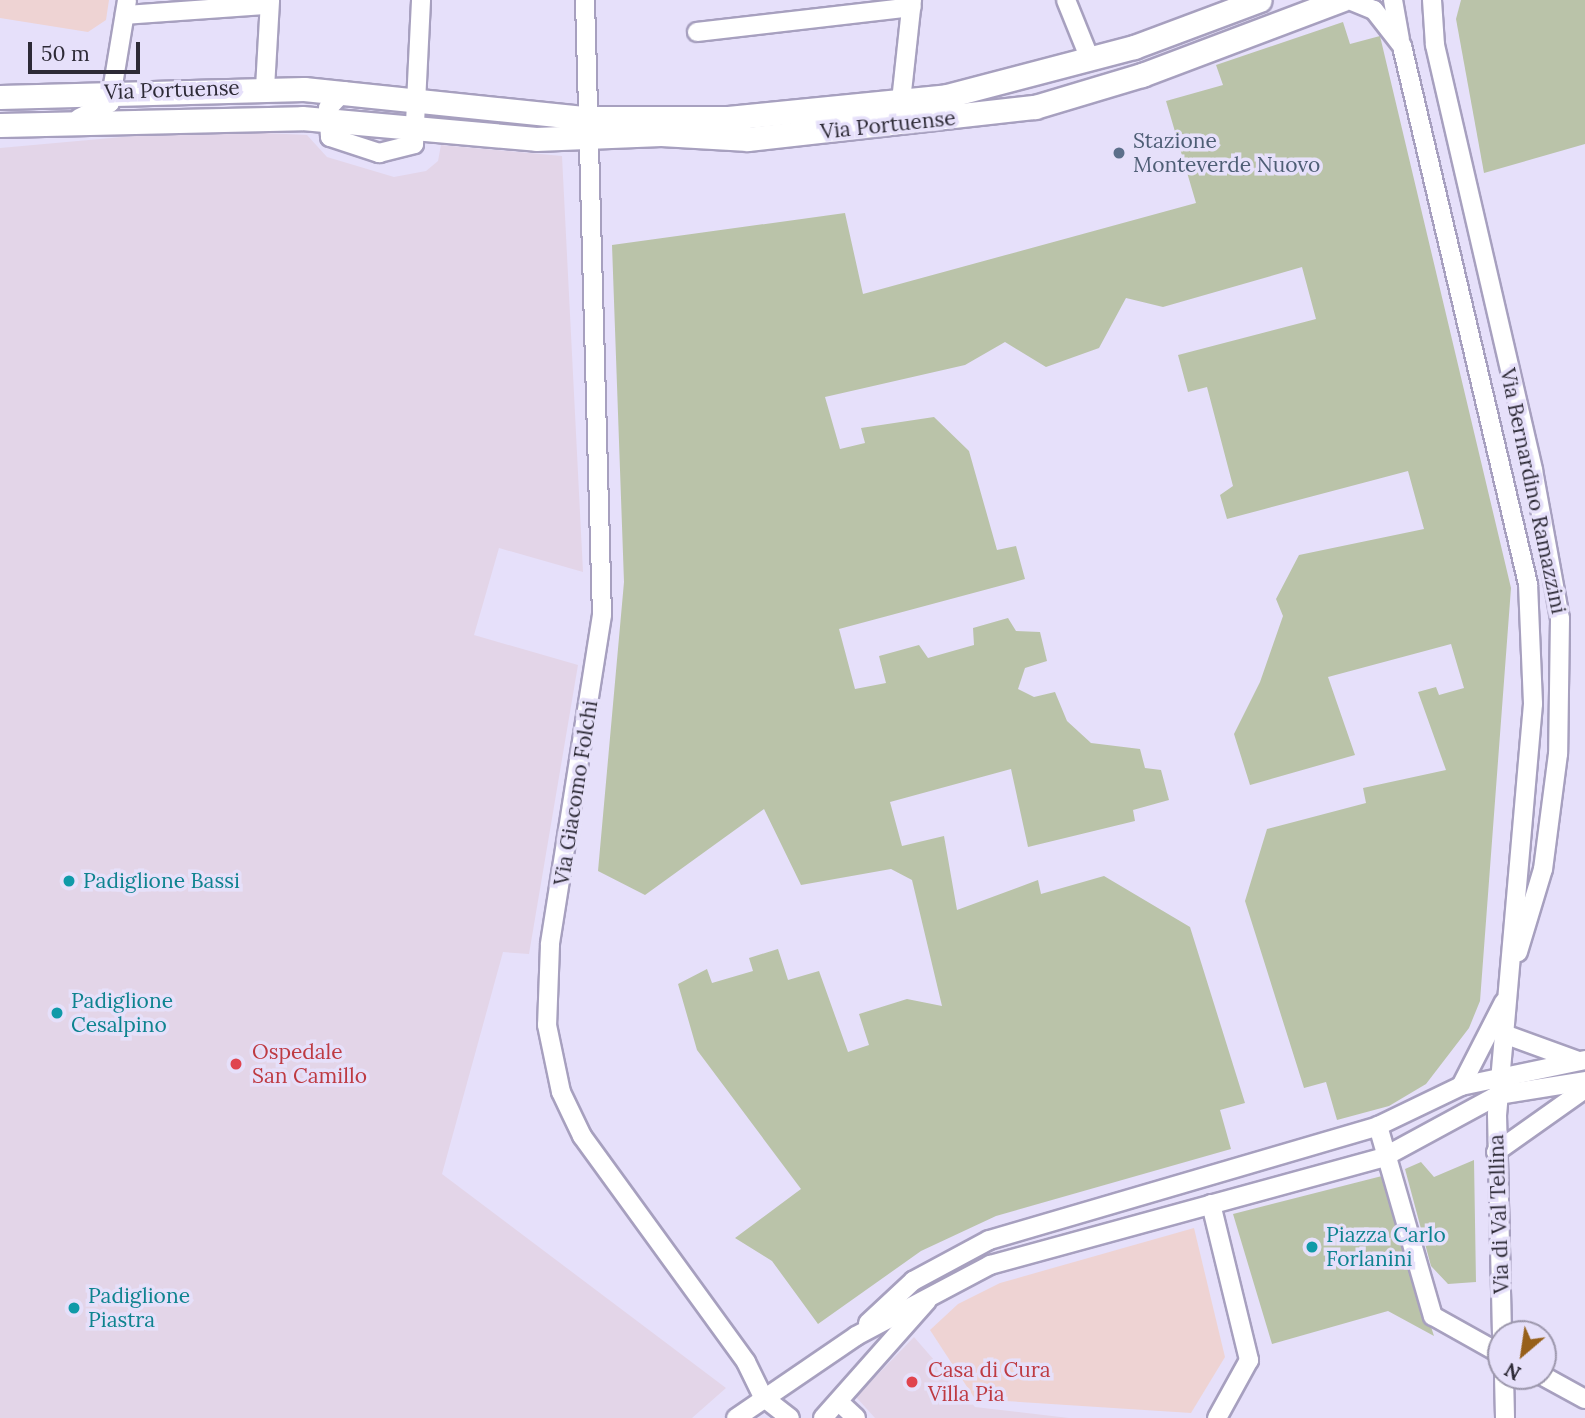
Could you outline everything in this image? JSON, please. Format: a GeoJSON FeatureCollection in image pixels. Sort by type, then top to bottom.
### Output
{"type":"FeatureCollection","features":[{"type":"Feature","properties":{"kind":"main road","name":"Via Portuense"},"geometry":{"type":"LineString","coordinates":[[586,126],[728,118],[947,96],[1089,57],[1213,8],[1261,0]]}},
{"type":"Feature","properties":{"kind":"main road","name":"Via Portuense"},"geometry":{"type":"LineString","coordinates":[[0,125],[327,120],[417,115],[748,139],[999,114],[1117,84],[1341,0]]}},
{"type":"Feature","properties":{"kind":"main road","name":"Via Portuense"},"geometry":{"type":"LineString","coordinates":[[0,97],[265,88],[344,91],[417,115]]}},
{"type":"Feature","properties":{"kind":"street"},"geometry":{"type":"LineString","coordinates":[[417,115],[421,0]]}},
{"type":"Feature","properties":{"kind":"street","name":"Via Giacomo Folchi"},"geometry":{"type":"LineString","coordinates":[[585,0],[586,126],[602,615],[550,945],[547,1025],[561,1092],[578,1129],[746,1362],[763,1397]]}},
{"type":"Feature","properties":{"kind":"street"},"geometry":{"type":"LineString","coordinates":[[1066,0],[1089,57]]}},
{"type":"Feature","properties":{"kind":"street","name":"Via Bernardino Ramazzini"},"geometry":{"type":"LineString","coordinates":[[1349,0],[1374,10],[1402,46],[1528,584],[1534,653],[1529,750],[1514,861],[1508,993],[1499,1095]]}},
{"type":"Feature","properties":{"kind":"street"},"geometry":{"type":"LineString","coordinates":[[1393,0],[1402,46]]}},
{"type":"Feature","properties":{"kind":"street"},"geometry":{"type":"LineString","coordinates":[[1419,0],[1434,45]]}},
{"type":"Feature","properties":{"kind":"street","name":"Via Bernardino Ramazzini"},"geometry":{"type":"LineString","coordinates":[[1432,0],[1434,45],[1556,580],[1562,669],[1559,754],[1543,869],[1523,919],[1508,993]]}},
{"type":"Feature","properties":{"kind":"street"},"geometry":{"type":"LineString","coordinates":[[57,124],[104,110],[112,93],[126,7],[266,3],[265,88]]}},
{"type":"Feature","properties":{"kind":"street"},"geometry":{"type":"LineString","coordinates":[[697,32],[912,3],[901,101]]}},
{"type":"Feature","properties":{"kind":"street"},"geometry":{"type":"LineString","coordinates":[[327,120],[334,99],[344,91]]}},
{"type":"Feature","properties":{"kind":"street","name":"Via Bernardino Ramazzini"},"geometry":{"type":"LineString","coordinates":[[1476,360],[1504,354]]}},
{"type":"Feature","properties":{"kind":"street"},"geometry":{"type":"LineString","coordinates":[[1529,750],[1559,754]]}},
{"type":"Feature","properties":{"kind":"street"},"geometry":{"type":"LineString","coordinates":[[1514,861],[1526,876],[1543,869]]}},
{"type":"Feature","properties":{"kind":"street"},"geometry":{"type":"LineString","coordinates":[[1461,1086],[1508,993]]}},
{"type":"Feature","properties":{"kind":"street"},"geometry":{"type":"LineString","coordinates":[[1504,1034],[1583,1061]]}},
{"type":"Feature","properties":{"kind":"street"},"geometry":{"type":"LineString","coordinates":[[856,1336],[905,1287],[968,1248],[1378,1126],[1461,1086],[1501,1075],[1583,1061]]}},
{"type":"Feature","properties":{"kind":"street"},"geometry":{"type":"LineString","coordinates":[[736,1418],[763,1397],[856,1336],[936,1290],[1014,1257],[1384,1157],[1499,1095],[1585,1081]]}},
{"type":"Feature","properties":{"kind":"street"},"geometry":{"type":"LineString","coordinates":[[1496,1152],[1585,1090]]}},
{"type":"Feature","properties":{"kind":"street","name":"Via di Val Tellina"},"geometry":{"type":"LineString","coordinates":[[1499,1095],[1496,1152],[1502,1320]]}},
{"type":"Feature","properties":{"kind":"street"},"geometry":{"type":"LineString","coordinates":[[1378,1126],[1384,1157],[1433,1316],[1487,1346]]}},
{"type":"Feature","properties":{"kind":"street"},"geometry":{"type":"LineString","coordinates":[[1275,1156],[1282,1184]]}},
{"type":"Feature","properties":{"kind":"street"},"geometry":{"type":"LineString","coordinates":[[1213,1174],[1216,1203],[1249,1360],[1217,1418]]}},
{"type":"Feature","properties":{"kind":"street"},"geometry":{"type":"LineString","coordinates":[[823,1418],[936,1290]]}},
{"type":"Feature","properties":{"kind":"street"},"geometry":{"type":"LineString","coordinates":[[1557,1384],[1585,1399]]}},
{"type":"Feature","properties":{"kind":"street"},"geometry":{"type":"LineString","coordinates":[[1504,1390],[1505,1418]]}},
{"type":"Feature","properties":{"kind":"street"},"geometry":{"type":"LineString","coordinates":[[763,1397],[790,1418]]}},
{"type":"Feature","properties":{"kind":"street"},"geometry":{"type":"LineString","coordinates":[[839,1402],[856,1418]]}},
{"type":"Feature","properties":{"kind":"shaded area"},"geometry":{"type":"Polygon","coordinates":[[[0,0],[109,0],[106,20],[88,32],[0,18],[0,0]]]}},
{"type":"Feature","properties":{"kind":"shaded area"},"geometry":{"type":"Polygon","coordinates":[[[200,130],[307,135],[327,157],[394,177],[426,171],[438,161],[441,145],[562,156],[583,572],[499,548],[474,635],[578,665],[529,954],[503,952],[442,1174],[726,1388],[692,1418],[0,1418],[0,148],[200,130]]]}},
{"type":"Feature","properties":{"kind":"shaded area"},"geometry":{"type":"Polygon","coordinates":[[[1194,1228],[1225,1357],[1191,1413],[975,1399],[930,1330],[958,1304],[1000,1283],[1194,1228]]]}},
{"type":"Feature","properties":{"kind":"shaded area","name":"Casa di Cura Villa Pia"},"geometry":{"type":"Polygon","coordinates":[[[914,1337],[975,1407],[1069,1418],[875,1418],[856,1397],[914,1337]]]}},
{"type":"Feature","properties":{"kind":"green space"},"geometry":{"type":"Polygon","coordinates":[[[1461,0],[1585,0],[1585,144],[1484,173],[1456,19],[1461,0]]]}},
{"type":"Feature","properties":{"kind":"green space"},"geometry":{"type":"Polygon","coordinates":[[[1343,22],[1350,44],[1380,36],[1511,588],[1480,1001],[1469,1028],[1426,1084],[1389,1106],[1337,1120],[1326,1082],[1304,1088],[1245,901],[1267,829],[1366,803],[1363,788],[1446,770],[1418,692],[1436,687],[1439,695],[1464,688],[1451,644],[1328,677],[1355,755],[1250,785],[1234,734],[1260,682],[1283,616],[1276,599],[1299,555],[1424,529],[1408,471],[1227,519],[1220,495],[1233,486],[1207,387],[1188,392],[1178,355],[1316,319],[1302,267],[1163,307],[1126,298],[1099,348],[1046,367],[1005,342],[965,365],[825,397],[840,449],[865,443],[861,428],[934,417],[969,451],[997,550],[1016,546],[1025,579],[839,629],[855,689],[886,683],[879,656],[919,645],[928,658],[974,645],[973,628],[1008,618],[1016,631],[1040,632],[1047,661],[1025,668],[1018,689],[1034,697],[1055,692],[1067,721],[1091,743],[1140,749],[1145,768],[1161,770],[1169,800],[1133,810],[1135,821],[1028,847],[1011,769],[890,802],[902,846],[944,836],[957,910],[1038,880],[1041,894],[1104,876],[1190,927],[1245,1103],[1220,1110],[1231,1149],[996,1216],[921,1251],[818,1324],[772,1261],[735,1238],[801,1189],[697,1050],[678,984],[707,969],[712,983],[753,971],[749,958],[778,949],[788,980],[819,971],[848,1052],[869,1045],[859,1014],[907,999],[942,1006],[912,880],[891,869],[801,885],[764,809],[645,895],[598,871],[624,582],[612,245],[845,213],[863,294],[1196,203],[1166,101],[1223,85],[1216,65],[1343,22]]]}},
{"type":"Feature","properties":{"kind":"green space"},"geometry":{"type":"Polygon","coordinates":[[[1474,1160],[1476,1282],[1448,1284],[1431,1266],[1405,1169],[1421,1162],[1434,1177],[1474,1160]]]}},
{"type":"Feature","properties":{"kind":"green space","name":"Piazza Carlo Forlanini"},"geometry":{"type":"Polygon","coordinates":[[[1382,1176],[1434,1336],[1388,1311],[1272,1344],[1233,1214],[1382,1176]]]}},
{"type":"Feature","properties":{"kind":"place","name":"Stazione Monteverde Nuovo"},"geometry":{"type":"Point","coordinates":[1119,153]}},
{"type":"Feature","properties":{"kind":"place","name":"Padiglione Bassi"},"geometry":{"type":"Point","coordinates":[69,881]}},
{"type":"Feature","properties":{"kind":"place","name":"Padiglione Cesalpino"},"geometry":{"type":"Point","coordinates":[57,1013]}},
{"type":"Feature","properties":{"kind":"place","name":"Ospedale San Camillo"},"geometry":{"type":"Point","coordinates":[236,1064]}},
{"type":"Feature","properties":{"kind":"place","name":"Piazza Carlo Forlanini"},"geometry":{"type":"Point","coordinates":[1312,1247]}},
{"type":"Feature","properties":{"kind":"place","name":"Padiglione Piastra"},"geometry":{"type":"Point","coordinates":[74,1308]}},
{"type":"Feature","properties":{"kind":"place","name":"Casa di Cura Villa Pia"},"geometry":{"type":"Point","coordinates":[912,1382]}}]}
